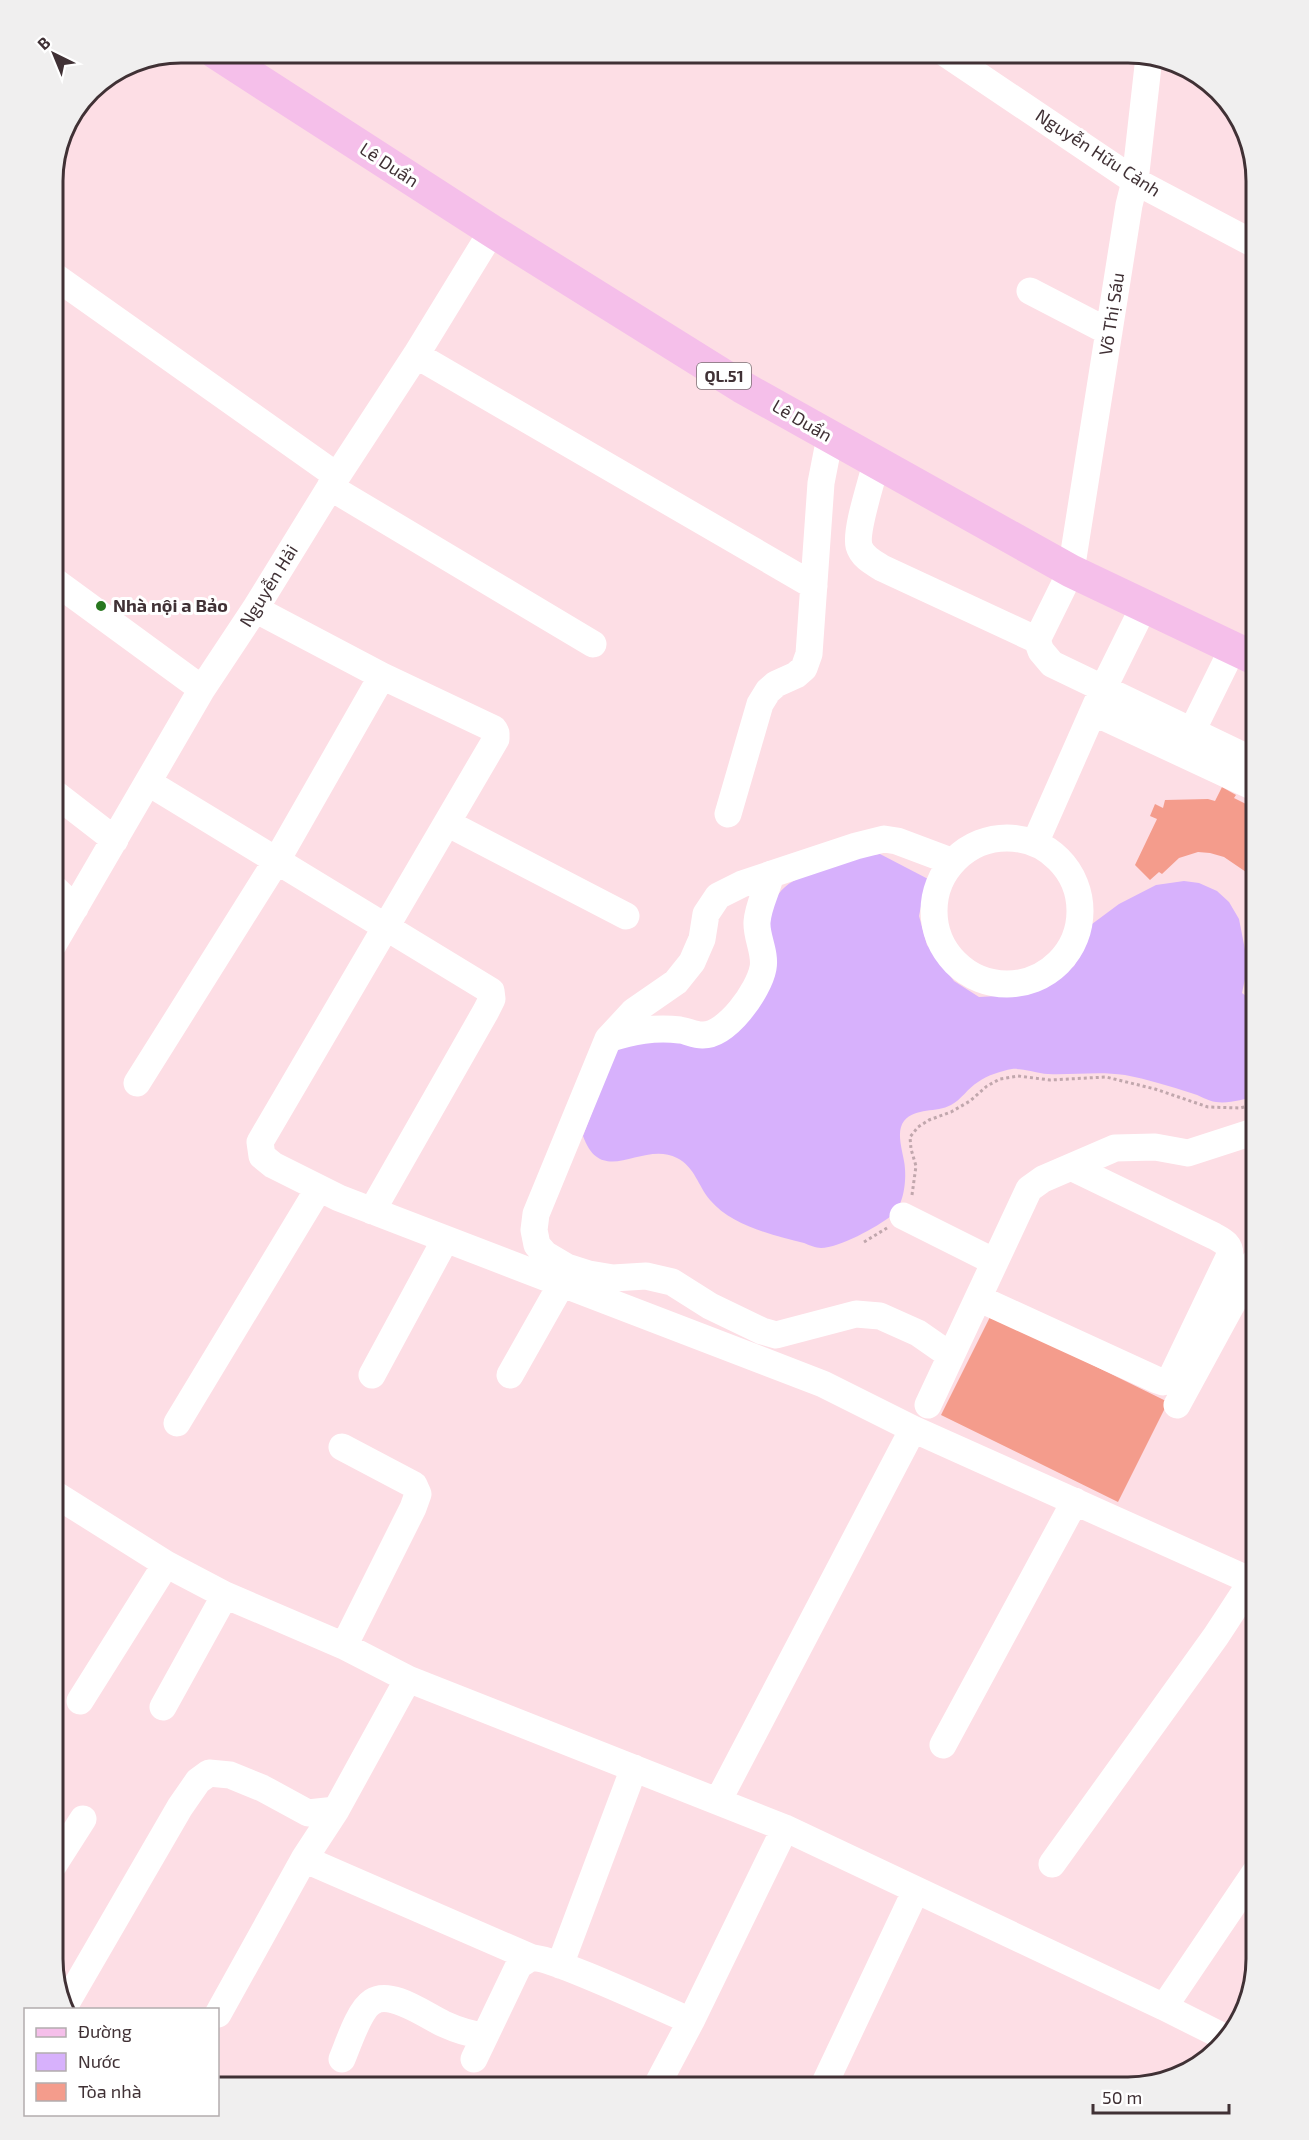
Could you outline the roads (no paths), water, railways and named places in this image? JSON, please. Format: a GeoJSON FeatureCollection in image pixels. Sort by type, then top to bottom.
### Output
{"type":"FeatureCollection","features":[{"type":"Feature","properties":{"kind":"main road","name":"Lê Duẩn"},"geometry":{"type":"LineString","coordinates":[[233,63],[492,231],[742,387],[1071,571],[1245,653]]}},
{"type":"Feature","properties":{"kind":"street","name":"Nguyễn Hữu Cảnh"},"geometry":{"type":"LineString","coordinates":[[960,63],[1135,181],[1246,239]]}},
{"type":"Feature","properties":{"kind":"street","name":"Võ Thị Sáu"},"geometry":{"type":"LineString","coordinates":[[1037,640],[1071,571],[1129,205],[1135,181],[1148,65]]}},
{"type":"Feature","properties":{"kind":"street","name":"Nguyễn Hải"},"geometry":{"type":"LineString","coordinates":[[63,928],[202,689],[416,356],[492,231]]}},
{"type":"Feature","properties":{"kind":"street"},"geometry":{"type":"LineString","coordinates":[[63,282],[333,482],[593,644]]}},
{"type":"Feature","properties":{"kind":"street"},"geometry":{"type":"LineString","coordinates":[[1030,291],[1109,332]]}},
{"type":"Feature","properties":{"kind":"street"},"geometry":{"type":"LineString","coordinates":[[416,356],[814,586]]}},
{"type":"Feature","properties":{"kind":"street"},"geometry":{"type":"LineString","coordinates":[[728,814],[760,704],[768,691],[776,684],[796,675],[804,668],[809,654],[821,483],[830,436]]}},
{"type":"Feature","properties":{"kind":"street"},"geometry":{"type":"LineString","coordinates":[[876,463],[859,533],[859,546],[864,556],[882,568],[1037,640],[1041,651],[1052,664],[1098,701],[1246,783]]}},
{"type":"Feature","properties":{"kind":"street"},"geometry":{"type":"LineString","coordinates":[[63,587],[202,689]]}},
{"type":"Feature","properties":{"kind":"street"},"geometry":{"type":"LineString","coordinates":[[1035,843],[1098,701],[1144,606]]}},
{"type":"Feature","properties":{"kind":"street"},"geometry":{"type":"LineString","coordinates":[[255,609],[382,676],[494,729],[496,733],[496,739],[260,1142],[262,1156],[273,1165],[339,1198],[824,1384],[913,1429],[1246,1578]]}},
{"type":"Feature","properties":{"kind":"street"},"geometry":{"type":"LineString","coordinates":[[1192,731],[1245,653]]}},
{"type":"Feature","properties":{"kind":"street"},"geometry":{"type":"LineString","coordinates":[[137,1083],[277,860],[382,676]]}},
{"type":"Feature","properties":{"kind":"street"},"geometry":{"type":"LineString","coordinates":[[1098,701],[1192,731],[1246,757]]}},
{"type":"Feature","properties":{"kind":"street"},"geometry":{"type":"LineString","coordinates":[[149,783],[485,986],[493,996],[481,1021],[372,1211]]}},
{"type":"Feature","properties":{"kind":"street"},"geometry":{"type":"LineString","coordinates":[[63,800],[115,840]]}},
{"type":"Feature","properties":{"kind":"street"},"geometry":{"type":"LineString","coordinates":[[447,823],[626,916]]}},
{"type":"Feature","properties":{"kind":"street"},"geometry":{"type":"LineString","coordinates":[[1013,838],[1035,843],[1056,856],[1071,875],[1080,898],[1080,923],[1072,946],[1056,965],[1036,979],[1012,984],[987,982],[965,971],[947,954],[937,932],[934,907],[940,883],[953,862],[970,848],[991,840],[1013,838]]}},
{"type":"Feature","properties":{"kind":"street"},"geometry":{"type":"LineString","coordinates":[[951,1356],[918,1334],[880,1316],[856,1314],[776,1335],[710,1306],[672,1282],[646,1276],[613,1278],[567,1267],[545,1254],[537,1245],[534,1230],[536,1214],[608,1039],[634,1011],[676,982],[692,962],[702,939],[706,914],[718,896],[742,884],[771,874],[884,839],[897,841],[953,862]]}},
{"type":"Feature","properties":{"kind":"street"},"geometry":{"type":"LineString","coordinates":[[608,1039],[654,1028],[702,1035],[715,1033],[728,1025],[747,1000],[764,966],[757,923],[771,874]]}},
{"type":"Feature","properties":{"kind":"street"},"geometry":{"type":"LineString","coordinates":[[63,897],[75,908]]}},
{"type":"Feature","properties":{"kind":"street"},"geometry":{"type":"LineString","coordinates":[[928,1404],[1029,1189],[1043,1179],[1114,1148],[1155,1147],[1188,1153],[1246,1135]]}},
{"type":"Feature","properties":{"kind":"street"},"geometry":{"type":"LineString","coordinates":[[978,1298],[1157,1380],[1163,1382],[1171,1378],[1230,1256],[1230,1250],[1223,1240],[1071,1167]]}},
{"type":"Feature","properties":{"kind":"street"},"geometry":{"type":"LineString","coordinates":[[177,1423],[319,1188]]}},
{"type":"Feature","properties":{"kind":"street"},"geometry":{"type":"LineString","coordinates":[[903,1216],[995,1262]]}},
{"type":"Feature","properties":{"kind":"street"},"geometry":{"type":"LineString","coordinates":[[372,1375],[445,1240]]}},
{"type":"Feature","properties":{"kind":"street"},"geometry":{"type":"LineString","coordinates":[[1177,1405],[1246,1280]]}},
{"type":"Feature","properties":{"kind":"street"},"geometry":{"type":"LineString","coordinates":[[510,1375],[562,1283]]}},
{"type":"Feature","properties":{"kind":"street"},"geometry":{"type":"LineString","coordinates":[[718,1801],[913,1429]]}},
{"type":"Feature","properties":{"kind":"street"},"geometry":{"type":"LineString","coordinates":[[342,1447],[414,1485],[418,1494],[344,1646]]}},
{"type":"Feature","properties":{"kind":"street"},"geometry":{"type":"LineString","coordinates":[[63,1500],[166,1564],[225,1595],[344,1646],[408,1679],[785,1828],[1219,2034]]}},
{"type":"Feature","properties":{"kind":"street"},"geometry":{"type":"LineString","coordinates":[[943,1745],[1075,1501]]}},
{"type":"Feature","properties":{"kind":"street"},"geometry":{"type":"LineString","coordinates":[[80,1701],[166,1564]]}},
{"type":"Feature","properties":{"kind":"street"},"geometry":{"type":"LineString","coordinates":[[1052,1864],[1246,1593]]}},
{"type":"Feature","properties":{"kind":"street"},"geometry":{"type":"LineString","coordinates":[[163,1707],[225,1595]]}},
{"type":"Feature","properties":{"kind":"street"},"geometry":{"type":"LineString","coordinates":[[219,2012],[304,1859],[336,1810],[408,1679]]}},
{"type":"Feature","properties":{"kind":"street"},"geometry":{"type":"LineString","coordinates":[[560,1965],[634,1768]]}},
{"type":"Feature","properties":{"kind":"street"},"geometry":{"type":"LineString","coordinates":[[69,1998],[180,1807],[198,1781],[209,1773],[230,1775],[284,1798],[308,1813],[336,1810]]}},
{"type":"Feature","properties":{"kind":"street"},"geometry":{"type":"LineString","coordinates":[[63,1849],[83,1819]]}},
{"type":"Feature","properties":{"kind":"street"},"geometry":{"type":"LineString","coordinates":[[661,2077],[785,1828]]}},
{"type":"Feature","properties":{"kind":"street"},"geometry":{"type":"LineString","coordinates":[[304,1859],[532,1958],[560,1965],[691,2021]]}},
{"type":"Feature","properties":{"kind":"street"},"geometry":{"type":"LineString","coordinates":[[1164,2007],[1246,1887]]}},
{"type":"Feature","properties":{"kind":"street"},"geometry":{"type":"LineString","coordinates":[[828,2077],[916,1890]]}},
{"type":"Feature","properties":{"kind":"street"},"geometry":{"type":"LineString","coordinates":[[342,2059],[365,2009],[373,2001],[388,1998],[470,2034],[479,2047],[519,1965],[532,1958]]}},
{"type":"Feature","properties":{"kind":"water"},"geometry":{"type":"Polygon","coordinates":[[[880,854],[930,880],[924,891],[919,916],[927,945],[954,981],[979,997],[1017,995],[1044,988],[1074,966],[1084,946],[1088,927],[1119,904],[1156,885],[1184,881],[1199,883],[1217,891],[1229,902],[1239,919],[1246,955],[1246,974],[1242,993],[1246,996],[1246,1098],[1216,1102],[1158,1083],[1115,1074],[1048,1074],[1016,1069],[986,1077],[951,1105],[914,1114],[904,1121],[900,1135],[905,1182],[902,1198],[896,1211],[885,1221],[858,1236],[838,1245],[821,1248],[766,1233],[730,1217],[710,1200],[688,1166],[677,1158],[664,1154],[650,1154],[612,1162],[601,1159],[591,1151],[583,1136],[616,1049],[741,1021],[763,930],[777,897],[785,887],[803,876],[864,856],[880,854]]]}},
{"type":"Feature","properties":{"kind":"place","name":"Nhà nội a Bảo"},"geometry":{"type":"Point","coordinates":[101,606]}}]}
